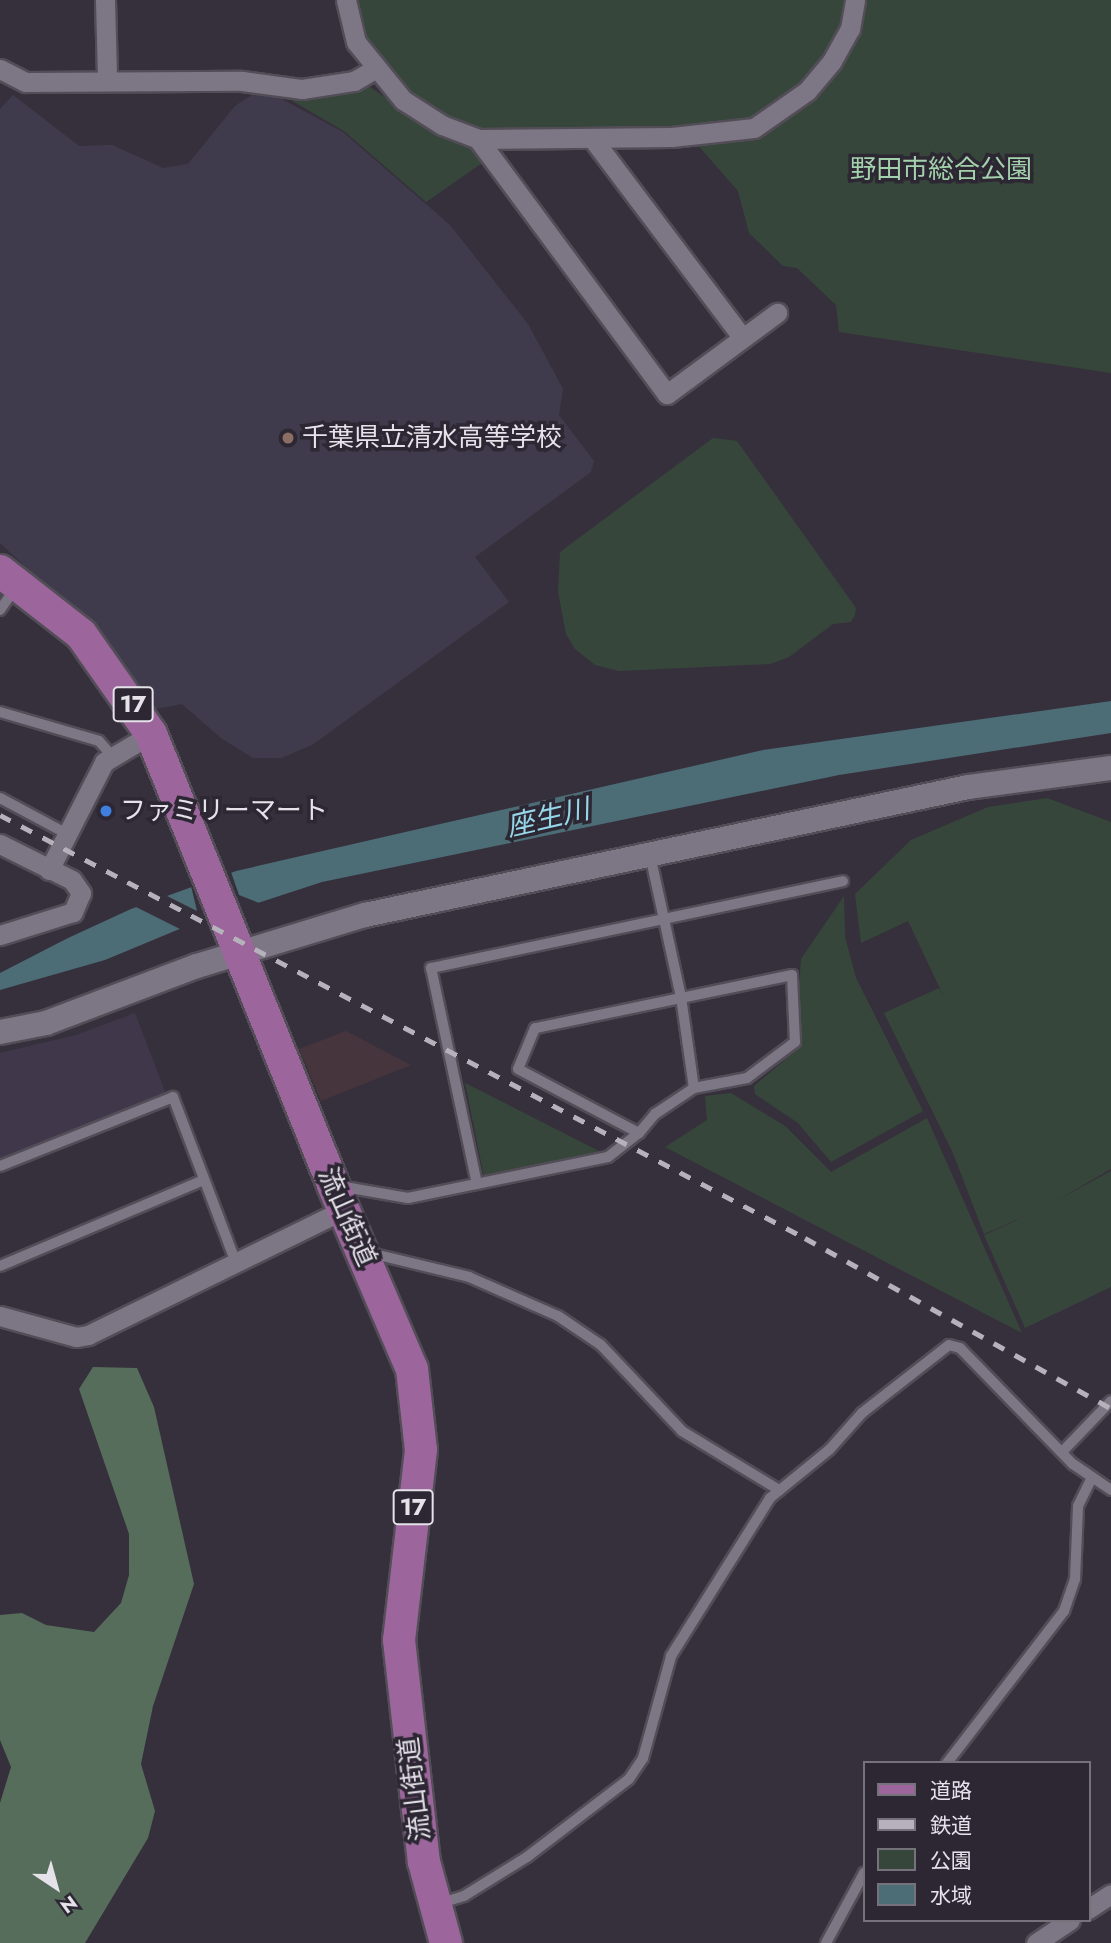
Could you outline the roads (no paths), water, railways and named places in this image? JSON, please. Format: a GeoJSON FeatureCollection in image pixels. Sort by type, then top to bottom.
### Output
{"type":"FeatureCollection","features":[{"type":"Feature","properties":{"kind":"main road","name":"流山街道"},"geometry":{"type":"LineString","coordinates":[[6,589],[87,641],[151,734],[338,1198],[399,1332],[420,1412],[421,1450],[399,1640],[418,1817],[434,1905],[446,1943]]}},
{"type":"Feature","properties":{"kind":"street"},"geometry":{"type":"LineString","coordinates":[[105,0],[107,79]]}},
{"type":"Feature","properties":{"kind":"street"},"geometry":{"type":"LineString","coordinates":[[346,0],[356,41],[375,69],[423,115],[478,139],[723,134],[754,128],[807,91],[832,61],[850,29],[855,0]]}},
{"type":"Feature","properties":{"kind":"street"},"geometry":{"type":"LineString","coordinates":[[0,69],[26,82],[107,79],[242,80],[302,89],[354,81],[375,69]]}},
{"type":"Feature","properties":{"kind":"street"},"geometry":{"type":"LineString","coordinates":[[592,138],[742,337]]}},
{"type":"Feature","properties":{"kind":"street"},"geometry":{"type":"LineString","coordinates":[[478,139],[667,394],[777,313]]}},
{"type":"Feature","properties":{"kind":"street"},"geometry":{"type":"LineString","coordinates":[[49,870],[111,755],[151,734]]}},
{"type":"Feature","properties":{"kind":"street"},"geometry":{"type":"LineString","coordinates":[[0,1032],[46,1023],[234,943],[968,787],[1111,768]]}},
{"type":"Feature","properties":{"kind":"street"},"geometry":{"type":"LineString","coordinates":[[0,844],[72,880],[81,893],[80,904],[72,912],[0,935]]}},
{"type":"Feature","properties":{"kind":"street"},"geometry":{"type":"LineString","coordinates":[[0,1317],[76,1337],[88,1335],[236,1264],[338,1198]]}},
{"type":"Feature","properties":{"kind":"street"},"geometry":{"type":"LineString","coordinates":[[1090,1908],[1111,1894]]}},
{"type":"Feature","properties":{"kind":"street"},"geometry":{"type":"LineString","coordinates":[[1036,1943],[1067,1922]]}},
{"type":"Feature","properties":{"kind":"lane"},"geometry":{"type":"LineString","coordinates":[[0,712],[99,741],[111,755]]}},
{"type":"Feature","properties":{"kind":"lane"},"geometry":{"type":"LineString","coordinates":[[0,798],[67,834]]}},
{"type":"Feature","properties":{"kind":"lane"},"geometry":{"type":"LineString","coordinates":[[649,854],[681,997],[694,1088]]}},
{"type":"Feature","properties":{"kind":"lane"},"geometry":{"type":"LineString","coordinates":[[477,1184],[431,968],[843,881]]}},
{"type":"Feature","properties":{"kind":"lane"},"geometry":{"type":"LineString","coordinates":[[338,1198],[408,1198],[608,1157],[639,1133],[655,1114],[694,1088],[747,1078],[795,1042],[792,975],[535,1028],[518,1069],[639,1133]]}},
{"type":"Feature","properties":{"kind":"lane"},"geometry":{"type":"LineString","coordinates":[[0,1166],[173,1097],[236,1264]]}},
{"type":"Feature","properties":{"kind":"lane"},"geometry":{"type":"LineString","coordinates":[[0,1266],[204,1180]]}},
{"type":"Feature","properties":{"kind":"lane"},"geometry":{"type":"LineString","coordinates":[[362,1252],[469,1277],[558,1316],[601,1345],[682,1431],[779,1490]]}},
{"type":"Feature","properties":{"kind":"lane"},"geometry":{"type":"LineString","coordinates":[[434,1905],[464,1896],[527,1857],[629,1779],[643,1758],[671,1656],[718,1575],[779,1490],[830,1449],[862,1413],[949,1345],[960,1348],[1063,1451],[1111,1490]]}},
{"type":"Feature","properties":{"kind":"lane"},"geometry":{"type":"LineString","coordinates":[[1063,1451],[1111,1401]]}},
{"type":"Feature","properties":{"kind":"lane"},"geometry":{"type":"LineString","coordinates":[[949,1761],[1064,1611],[1075,1579],[1079,1506],[1092,1477]]}},
{"type":"Feature","properties":{"kind":"lane"},"geometry":{"type":"LineString","coordinates":[[826,1943],[862,1877]]}},
{"type":"Feature","properties":{"kind":"water","name":"座生川"},"geometry":{"type":"Polygon","coordinates":[[[1111,701],[1111,733],[839,775],[322,882],[182,928],[105,960],[0,990],[0,973],[68,938],[131,909],[236,871],[763,750],[1111,701]]]}},
{"type":"Feature","properties":{"kind":"railway"},"geometry":{"type":"LineString","coordinates":[[0,815],[805,1238],[1111,1408]]}},
{"type":"Feature","properties":{"kind":"place","name":"千葉県立清水高等学校"},"geometry":{"type":"Point","coordinates":[288,438]}},
{"type":"Feature","properties":{"kind":"place","name":"ファミリーマート"},"geometry":{"type":"Point","coordinates":[106,811]}},
{"type":"Feature","properties":{"kind":"park label","name":"野田市総合公園"},"geometry":{"type":"Point","coordinates":[941,170]}}]}
